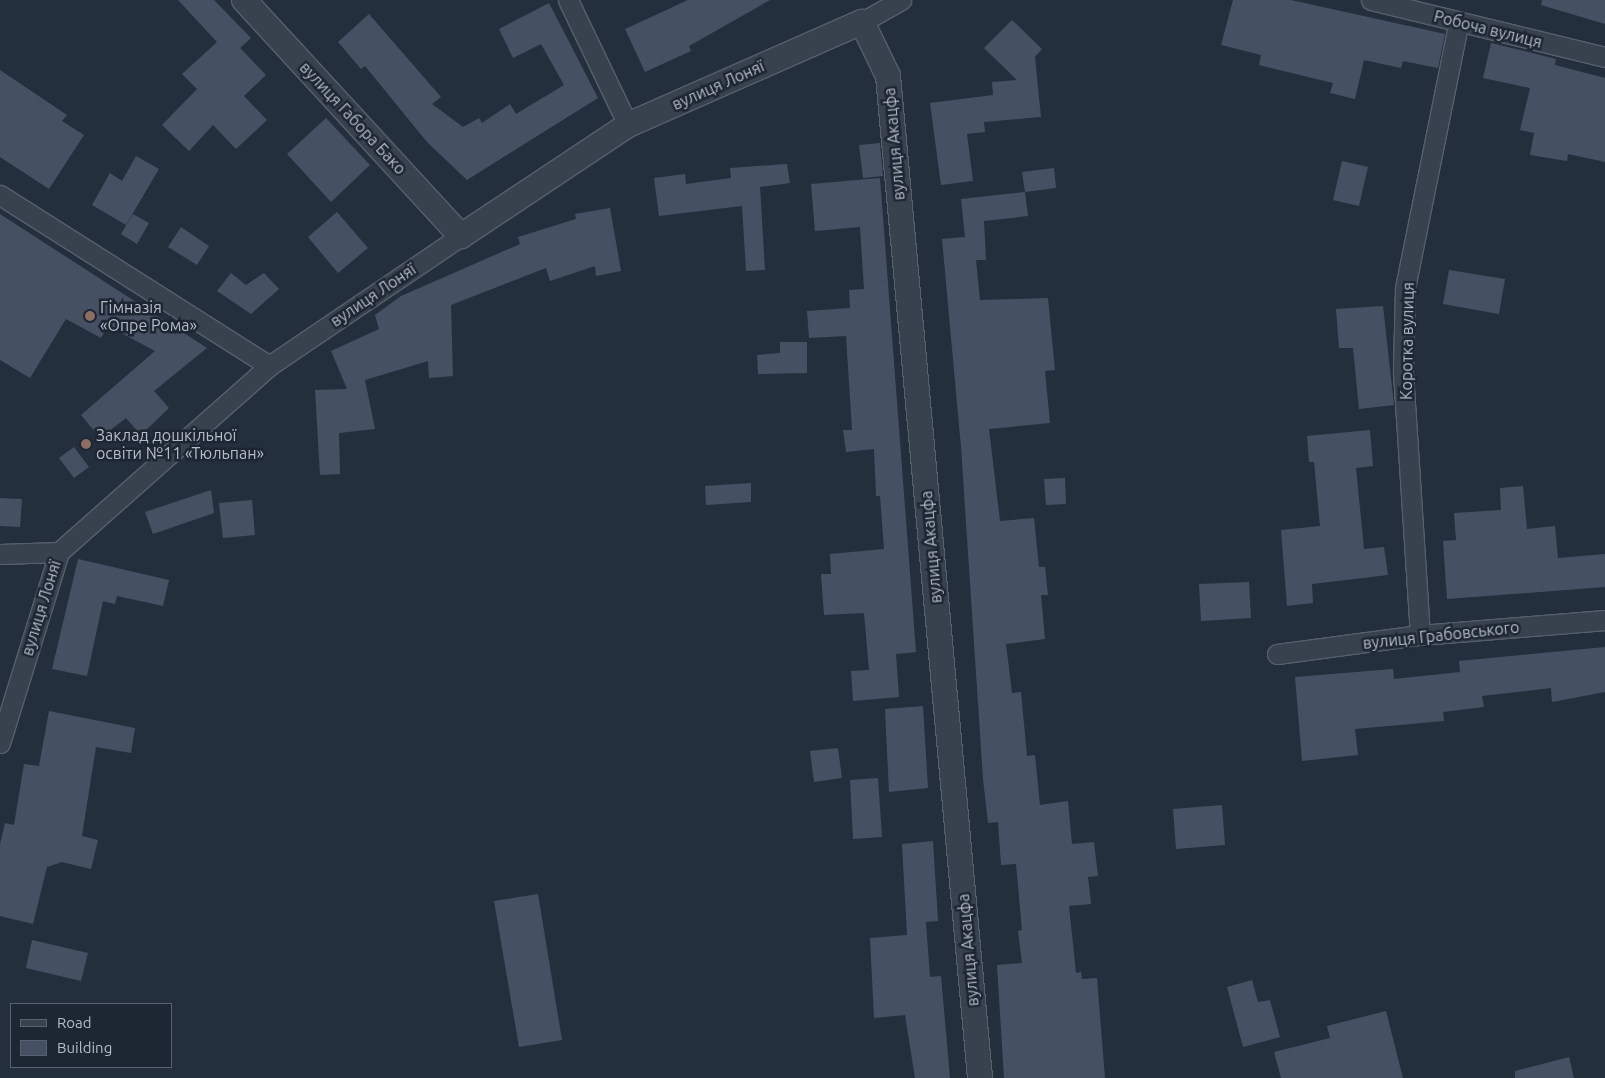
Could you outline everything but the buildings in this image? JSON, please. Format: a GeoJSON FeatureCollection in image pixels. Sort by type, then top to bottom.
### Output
{"type":"FeatureCollection","features":[{"type":"Feature","properties":{"kind":"street","name":"вулиця Габора Бако"},"geometry":{"type":"LineString","coordinates":[[244,0],[461,236]]}},
{"type":"Feature","properties":{"kind":"street"},"geometry":{"type":"LineString","coordinates":[[568,0],[628,125]]}},
{"type":"Feature","properties":{"kind":"street","name":"вулиця Лоняї"},"geometry":{"type":"LineString","coordinates":[[0,743],[59,552],[269,366],[628,125],[862,22],[901,0]]}},
{"type":"Feature","properties":{"kind":"street","name":"Робоча вулиця"},"geometry":{"type":"LineString","coordinates":[[1371,0],[1605,57]]}},
{"type":"Feature","properties":{"kind":"street","name":"вулиця Акацфа"},"geometry":{"type":"LineString","coordinates":[[862,22],[888,76],[980,1078]]}},
{"type":"Feature","properties":{"kind":"street","name":"Коротка вулиця"},"geometry":{"type":"LineString","coordinates":[[1420,635],[1403,370],[1405,288],[1459,22]]}},
{"type":"Feature","properties":{"kind":"street"},"geometry":{"type":"LineString","coordinates":[[0,195],[269,366]]}},
{"type":"Feature","properties":{"kind":"street"},"geometry":{"type":"LineString","coordinates":[[0,554],[59,552]]}},
{"type":"Feature","properties":{"kind":"street","name":"вулиця Грабовського"},"geometry":{"type":"LineString","coordinates":[[1278,654],[1420,635],[1605,620]]}},
{"type":"Feature","properties":{"kind":"place","name":"Гімназія «Опре Рома»"},"geometry":{"type":"Point","coordinates":[90,316]}},
{"type":"Feature","properties":{"kind":"place","name":"Заклад дошкільної освіти №11 «Тюльпан»"},"geometry":{"type":"Point","coordinates":[86,444]}}]}
